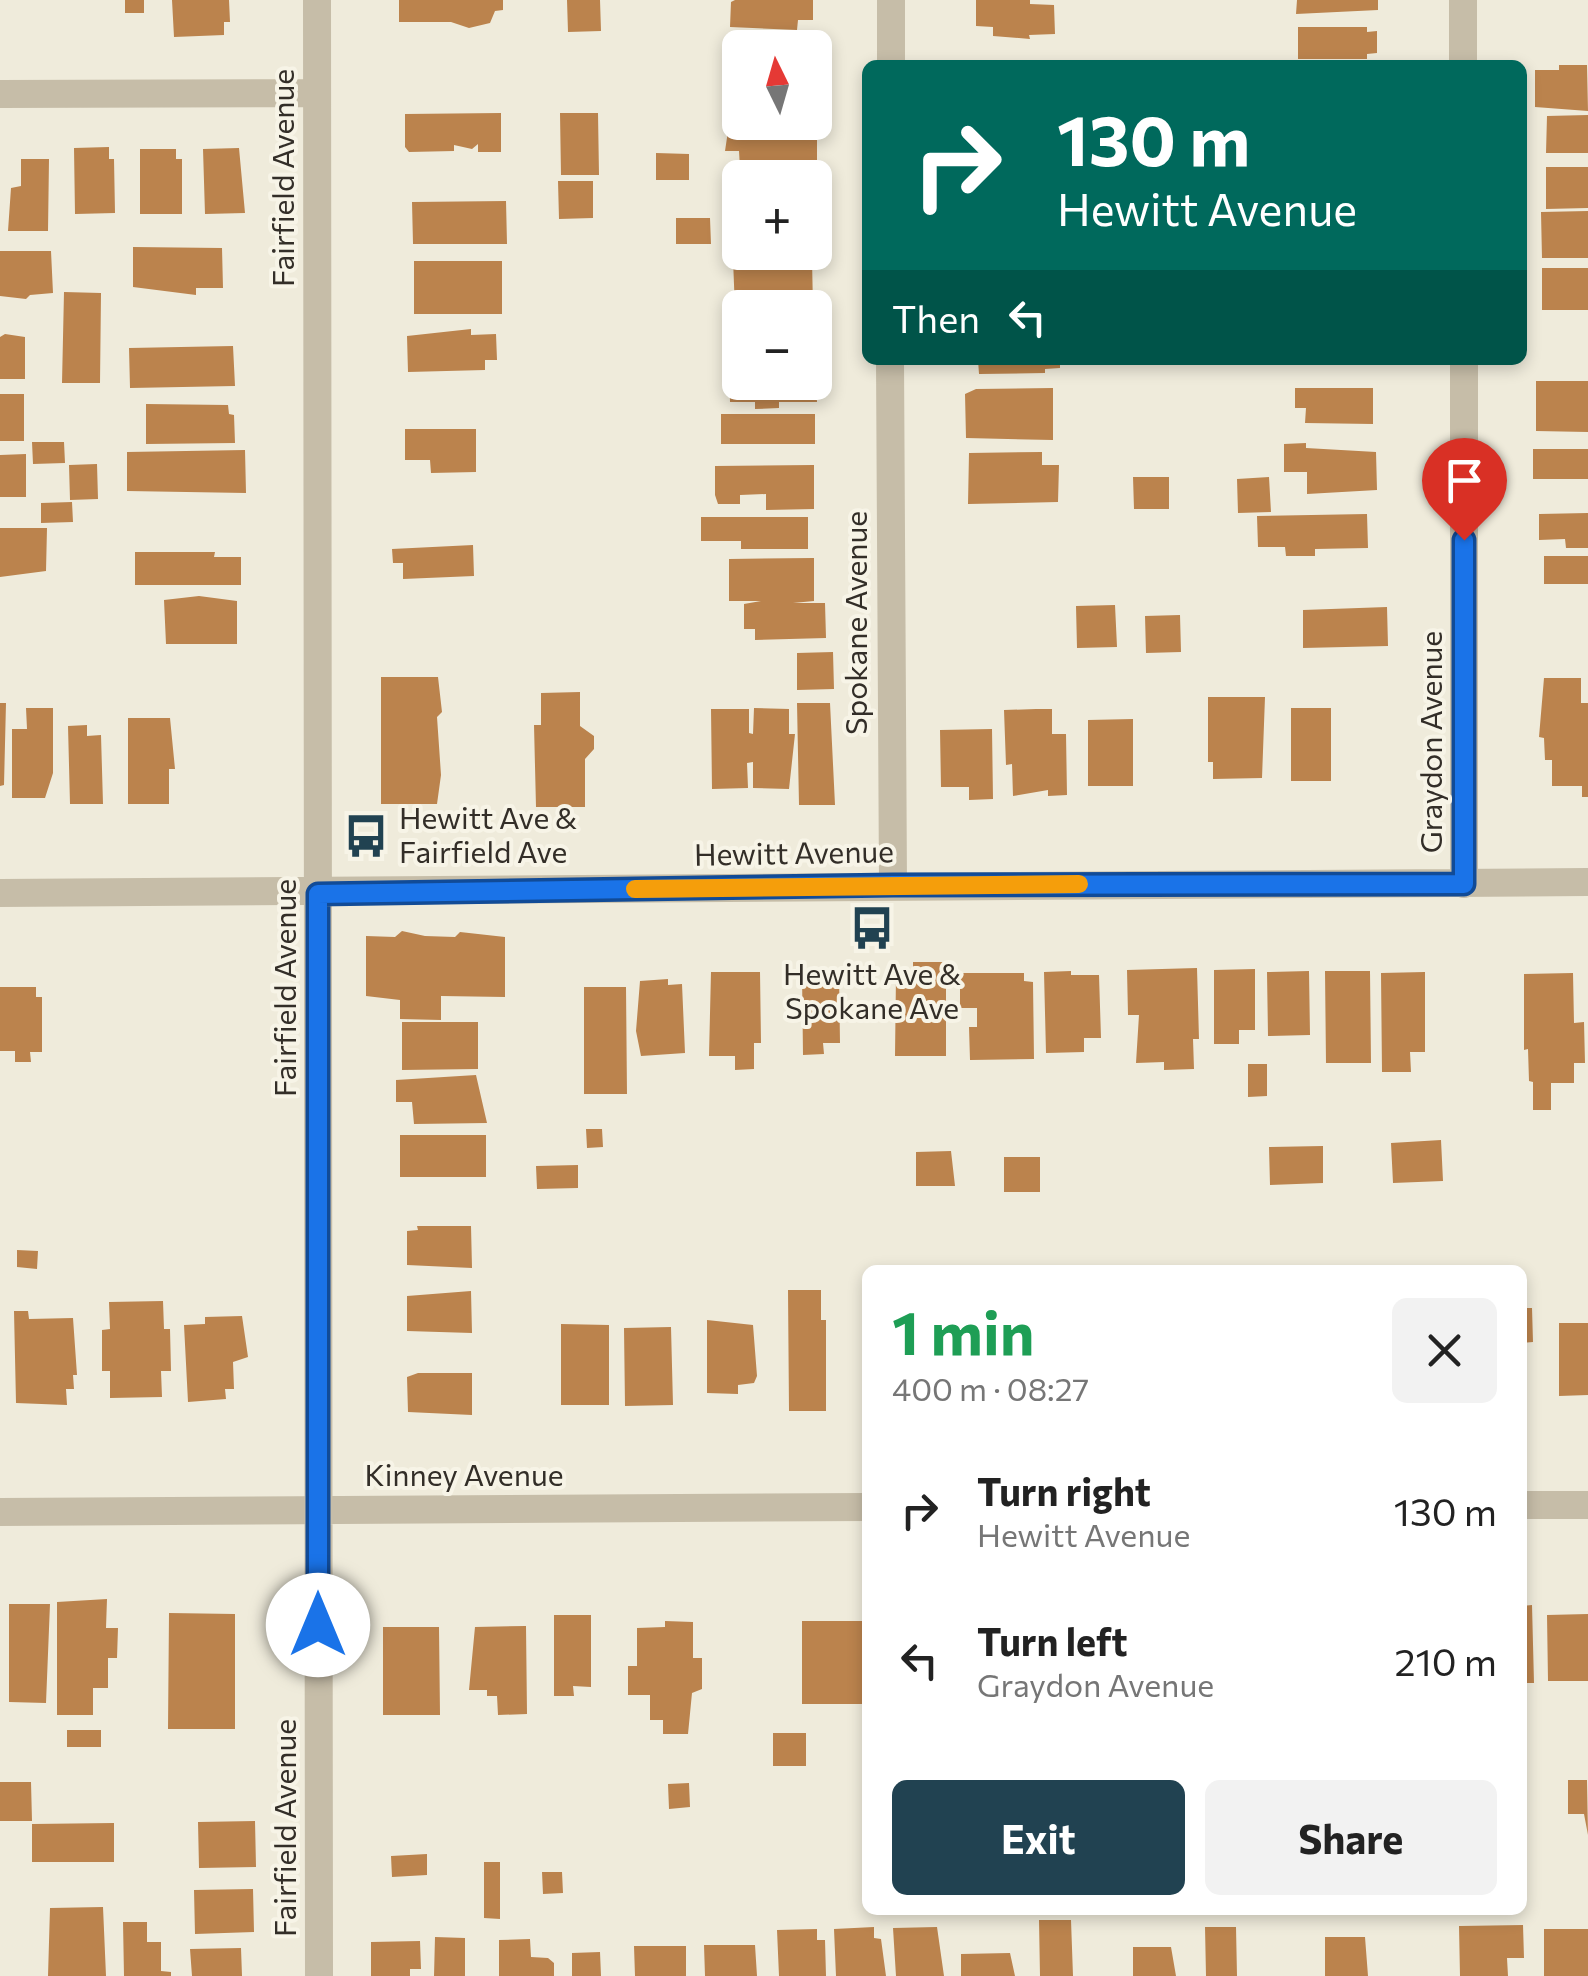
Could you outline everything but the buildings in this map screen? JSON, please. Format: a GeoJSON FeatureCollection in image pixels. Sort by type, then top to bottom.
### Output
{"type":"FeatureCollection","features":[{"type":"Feature","properties":{"kind":"street","name":"Fairfield Avenue"},"geometry":{"type":"LineString","coordinates":[[317,0],[319,1976]]}},
{"type":"Feature","properties":{"kind":"street"},"geometry":{"type":"LineString","coordinates":[[891,0],[891,60]]}},
{"type":"Feature","properties":{"kind":"street"},"geometry":{"type":"LineString","coordinates":[[1463,0],[1463,60]]}},
{"type":"Feature","properties":{"kind":"street"},"geometry":{"type":"LineString","coordinates":[[0,94],[316,93]]}},
{"type":"Feature","properties":{"kind":"street","name":"Spokane Avenue"},"geometry":{"type":"LineString","coordinates":[[890,365],[893,885]]}},
{"type":"Feature","properties":{"kind":"street","name":"Graydon Avenue"},"geometry":{"type":"LineString","coordinates":[[1464,365],[1464,884]]}},
{"type":"Feature","properties":{"kind":"street","name":"Hewitt Avenue"},"geometry":{"type":"LineString","coordinates":[[0,894],[1588,882]]}},
{"type":"Feature","properties":{"kind":"street"},"geometry":{"type":"LineString","coordinates":[[1527,1505],[1588,1505]]}},
{"type":"Feature","properties":{"kind":"street","name":"Kinney Avenue"},"geometry":{"type":"LineString","coordinates":[[0,1512],[862,1507]]}},
{"type":"Feature","properties":{"kind":"slow traffic"},"geometry":{"type":"LineString","coordinates":[[635,889],[1079,884]]}},
{"type":"Feature","properties":{"kind":"place","name":"Hewitt Ave & Fairfield Ave"},"geometry":{"type":"Point","coordinates":[366,836]}},
{"type":"Feature","properties":{"kind":"place","name":"Hewitt Ave & Spokane Ave"},"geometry":{"type":"Point","coordinates":[872,928]}},
{"type":"Feature","properties":{"kind":"route"},"geometry":{"type":"LineString","coordinates":[[318,1625],[318,894],[893,885],[1464,884],[1464,540]]}}]}
